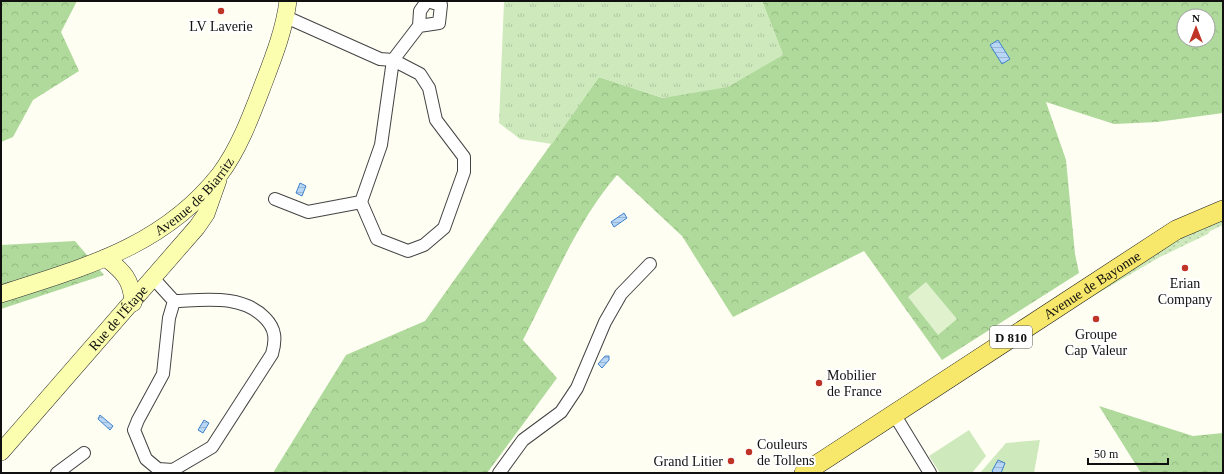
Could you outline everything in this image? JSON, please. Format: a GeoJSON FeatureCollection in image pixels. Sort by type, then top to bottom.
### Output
{"type":"FeatureCollection","features":[{"type":"Feature","properties":{"kind":"main road","name":"Avenue de Biarritz"},"geometry":{"type":"LineString","coordinates":[[1,294],[106,258],[133,246],[174,221],[220,174],[241,139],[251,117],[282,35],[287,9]]}},
{"type":"Feature","properties":{"kind":"main road","name":"Rue de l'Étape"},"geometry":{"type":"LineString","coordinates":[[1,452],[154,279],[197,227],[206,214],[220,174]]}},
{"type":"Feature","properties":{"kind":"main road","name":"Avenue de Bayonne"},"geometry":{"type":"LineString","coordinates":[[804,473],[1176,230],[1223,210]]}},
{"type":"Feature","properties":{"kind":"main road"},"geometry":{"type":"LineString","coordinates":[[106,258],[121,269],[129,278],[133,303]]}},
{"type":"Feature","properties":{"kind":"street"},"geometry":{"type":"LineString","coordinates":[[287,9],[380,58],[393,60],[420,74],[429,88],[436,120],[464,157],[464,172],[444,228],[424,245],[408,251],[376,239],[361,202],[380,145],[393,60],[419,26]]}},
{"type":"Feature","properties":{"kind":"street"},"geometry":{"type":"LineString","coordinates":[[275,199],[308,212],[361,202]]}},
{"type":"Feature","properties":{"kind":"street"},"geometry":{"type":"LineString","coordinates":[[499,473],[523,440],[561,412],[577,388],[605,322],[622,294],[650,264]]}},
{"type":"Feature","properties":{"kind":"street"},"geometry":{"type":"LineString","coordinates":[[154,279],[174,301],[230,300],[243,303],[254,308],[271,323],[274,330],[276,343],[272,354],[212,447],[173,470],[158,469],[146,460],[134,430],[163,374],[169,318],[174,301]]}},
{"type":"Feature","properties":{"kind":"street"},"geometry":{"type":"LineString","coordinates":[[894,414],[930,473]]}},
{"type":"Feature","properties":{"kind":"street"},"geometry":{"type":"LineString","coordinates":[[57,473],[84,454]]}},
{"type":"Feature","properties":{"kind":"green space"},"geometry":{"type":"Polygon","coordinates":[[[1,1],[77,1],[61,32],[79,71],[33,100],[13,137],[1,142],[1,1]]]}},
{"type":"Feature","properties":{"kind":"green space"},"geometry":{"type":"Polygon","coordinates":[[[504,1],[762,1],[783,55],[728,87],[663,98],[599,77],[552,144],[520,139],[499,123],[504,1]]]}},
{"type":"Feature","properties":{"kind":"green space"},"geometry":{"type":"Polygon","coordinates":[[[762,1],[1223,1],[1223,113],[1157,122],[1114,124],[1046,102],[1066,160],[1075,254],[1079,273],[942,360],[864,251],[733,317],[682,236],[617,175],[589,213],[577,233],[523,340],[557,378],[487,473],[273,473],[346,355],[425,321],[599,77],[663,98],[783,55],[762,1]]]}},
{"type":"Feature","properties":{"kind":"green space"},"geometry":{"type":"Polygon","coordinates":[[[1223,218],[1223,225],[1210,231],[1208,234],[1160,257],[1066,312],[1167,245],[1223,218]]]}},
{"type":"Feature","properties":{"kind":"green space"},"geometry":{"type":"Polygon","coordinates":[[[75,241],[104,275],[1,309],[1,245],[75,241]]]}},
{"type":"Feature","properties":{"kind":"green space"},"geometry":{"type":"Polygon","coordinates":[[[926,282],[957,319],[938,335],[908,297],[926,282]]]}},
{"type":"Feature","properties":{"kind":"green space"},"geometry":{"type":"Polygon","coordinates":[[[1099,406],[1193,436],[1223,433],[1223,473],[1141,473],[1099,406]]]}},
{"type":"Feature","properties":{"kind":"green space"},"geometry":{"type":"Polygon","coordinates":[[[969,430],[986,456],[972,473],[940,473],[929,456],[969,430]]]}},
{"type":"Feature","properties":{"kind":"green space"},"geometry":{"type":"Polygon","coordinates":[[[1040,440],[1034,473],[980,473],[1006,443],[1040,440]]]}},
{"type":"Feature","properties":{"kind":"water"},"geometry":{"type":"Polygon","coordinates":[[[998,40],[1010,59],[1002,64],[990,45],[998,40]]]}},
{"type":"Feature","properties":{"kind":"water"},"geometry":{"type":"Polygon","coordinates":[[[300,183],[306,186],[302,196],[296,193],[300,183]]]}},
{"type":"Feature","properties":{"kind":"water"},"geometry":{"type":"Polygon","coordinates":[[[624,213],[627,218],[614,227],[611,222],[624,213]]]}},
{"type":"Feature","properties":{"kind":"water"},"geometry":{"type":"Polygon","coordinates":[[[605,356],[609,356],[609,360],[602,368],[598,364],[605,356]]]}},
{"type":"Feature","properties":{"kind":"water"},"geometry":{"type":"Polygon","coordinates":[[[100,415],[113,426],[110,430],[98,419],[100,415]]]}},
{"type":"Feature","properties":{"kind":"water"},"geometry":{"type":"Polygon","coordinates":[[[204,420],[209,423],[203,433],[198,430],[204,420]]]}},
{"type":"Feature","properties":{"kind":"water"},"geometry":{"type":"Polygon","coordinates":[[[998,460],[1005,463],[1001,473],[994,473],[992,471],[998,460]]]}},
{"type":"Feature","properties":{"kind":"place","name":"LV Laverie"},"geometry":{"type":"Point","coordinates":[221,11]}},
{"type":"Feature","properties":{"kind":"place","name":"Erian Company"},"geometry":{"type":"Point","coordinates":[1185,268]}},
{"type":"Feature","properties":{"kind":"place","name":"Groupe Cap Valeur"},"geometry":{"type":"Point","coordinates":[1096,319]}},
{"type":"Feature","properties":{"kind":"place","name":"Mobilier de France"},"geometry":{"type":"Point","coordinates":[819,383]}},
{"type":"Feature","properties":{"kind":"place","name":"Couleurs de Tollens"},"geometry":{"type":"Point","coordinates":[749,452]}},
{"type":"Feature","properties":{"kind":"place","name":"Grand Litier"},"geometry":{"type":"Point","coordinates":[731,461]}}]}
